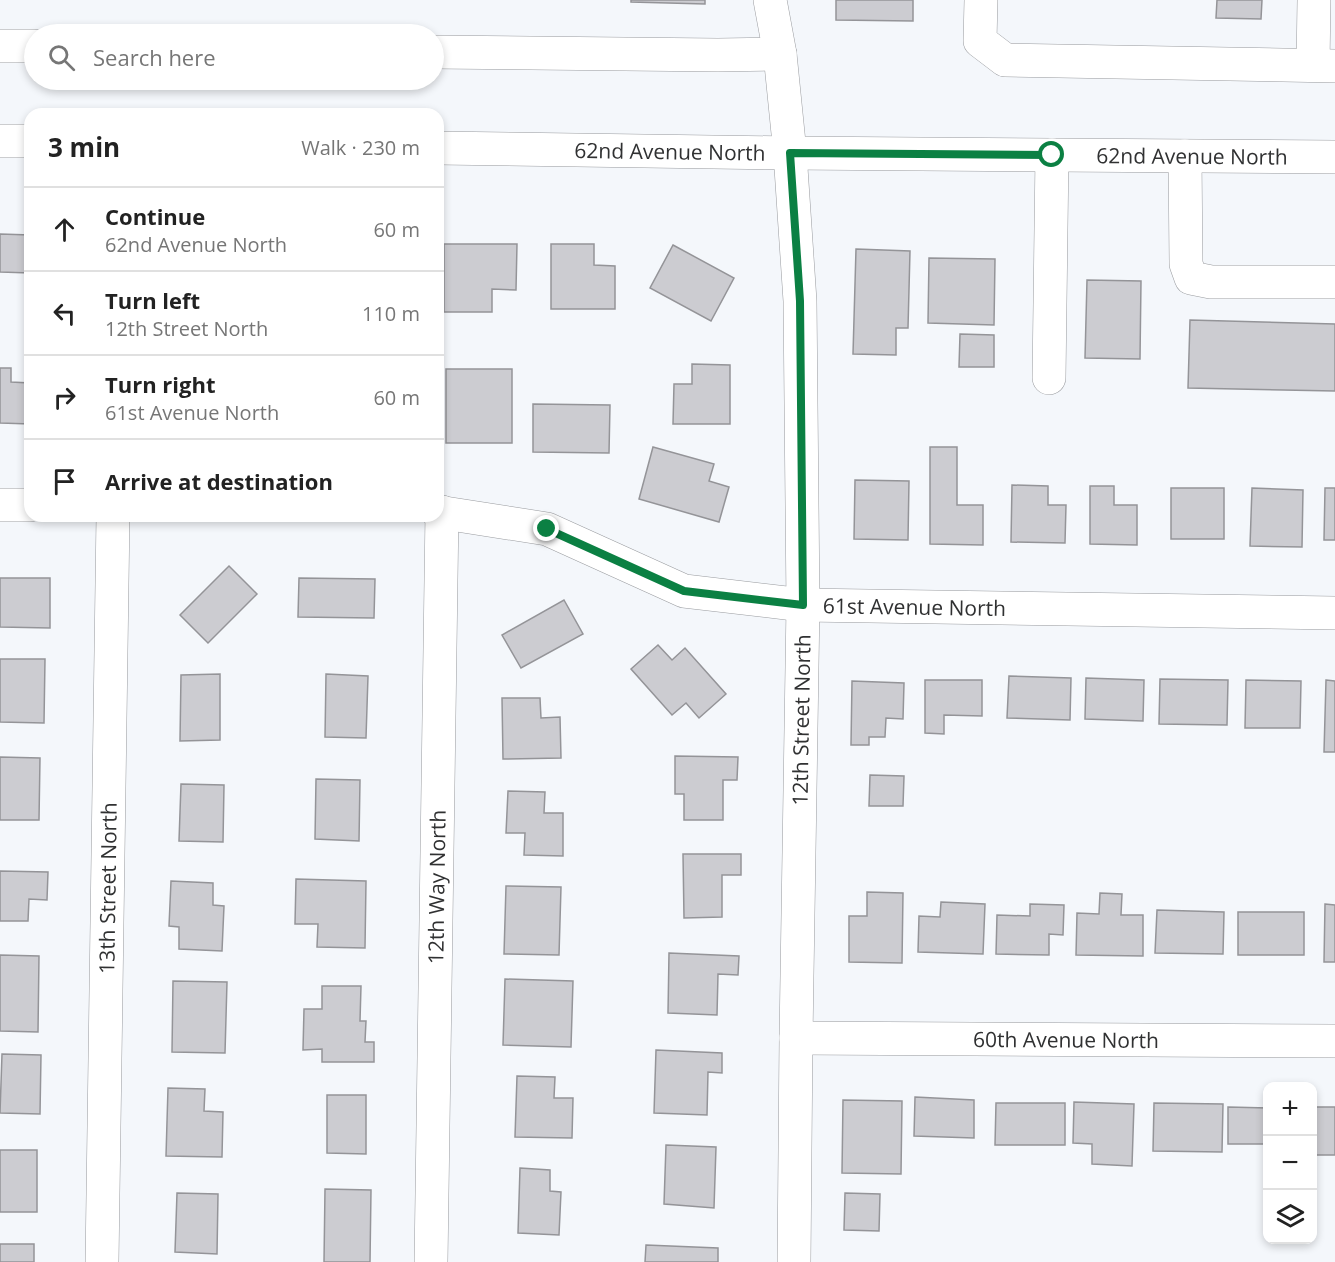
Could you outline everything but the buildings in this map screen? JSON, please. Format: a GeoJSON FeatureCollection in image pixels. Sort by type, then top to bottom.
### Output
{"type":"FeatureCollection","features":[{"type":"Feature","properties":{"kind":"street","name":"12th Street North"},"geometry":{"type":"LineString","coordinates":[[770,0],[780,54],[790,153],[800,301],[803,605],[794,1262]]}},
{"type":"Feature","properties":{"kind":"street"},"geometry":{"type":"LineString","coordinates":[[981,0],[980,41],[1005,60],[1324,65],[1314,0]]}},
{"type":"Feature","properties":{"kind":"street"},"geometry":{"type":"LineString","coordinates":[[0,46],[24,46]]}},
{"type":"Feature","properties":{"kind":"street"},"geometry":{"type":"LineString","coordinates":[[444,51],[780,54]]}},
{"type":"Feature","properties":{"kind":"street"},"geometry":{"type":"LineString","coordinates":[[0,141],[24,141]]}},
{"type":"Feature","properties":{"kind":"street","name":"62nd Avenue North"},"geometry":{"type":"LineString","coordinates":[[444,148],[1335,157]]}},
{"type":"Feature","properties":{"kind":"street"},"geometry":{"type":"LineString","coordinates":[[1049,378],[1052,155]]}},
{"type":"Feature","properties":{"kind":"street"},"geometry":{"type":"LineString","coordinates":[[1185,156],[1185,264],[1191,278],[1210,282],[1335,282]]}},
{"type":"Feature","properties":{"kind":"street"},"geometry":{"type":"LineString","coordinates":[[0,505],[24,505]]}},
{"type":"Feature","properties":{"kind":"street","name":"61st Avenue North"},"geometry":{"type":"LineString","coordinates":[[444,513],[547,529],[684,591],[803,605],[1335,613]]}},
{"type":"Feature","properties":{"kind":"street","name":"13th Street North"},"geometry":{"type":"LineString","coordinates":[[102,1262],[113,522]]}},
{"type":"Feature","properties":{"kind":"street","name":"12th Way North"},"geometry":{"type":"LineString","coordinates":[[431,1262],[440,522]]}},
{"type":"Feature","properties":{"kind":"street","name":"60th Avenue North"},"geometry":{"type":"LineString","coordinates":[[796,1038],[1335,1041]]}},
{"type":"Feature","properties":{"kind":"route"},"geometry":{"type":"LineString","coordinates":[[547,529],[684,591],[803,605],[800,301],[790,153],[1052,155]]}}]}
